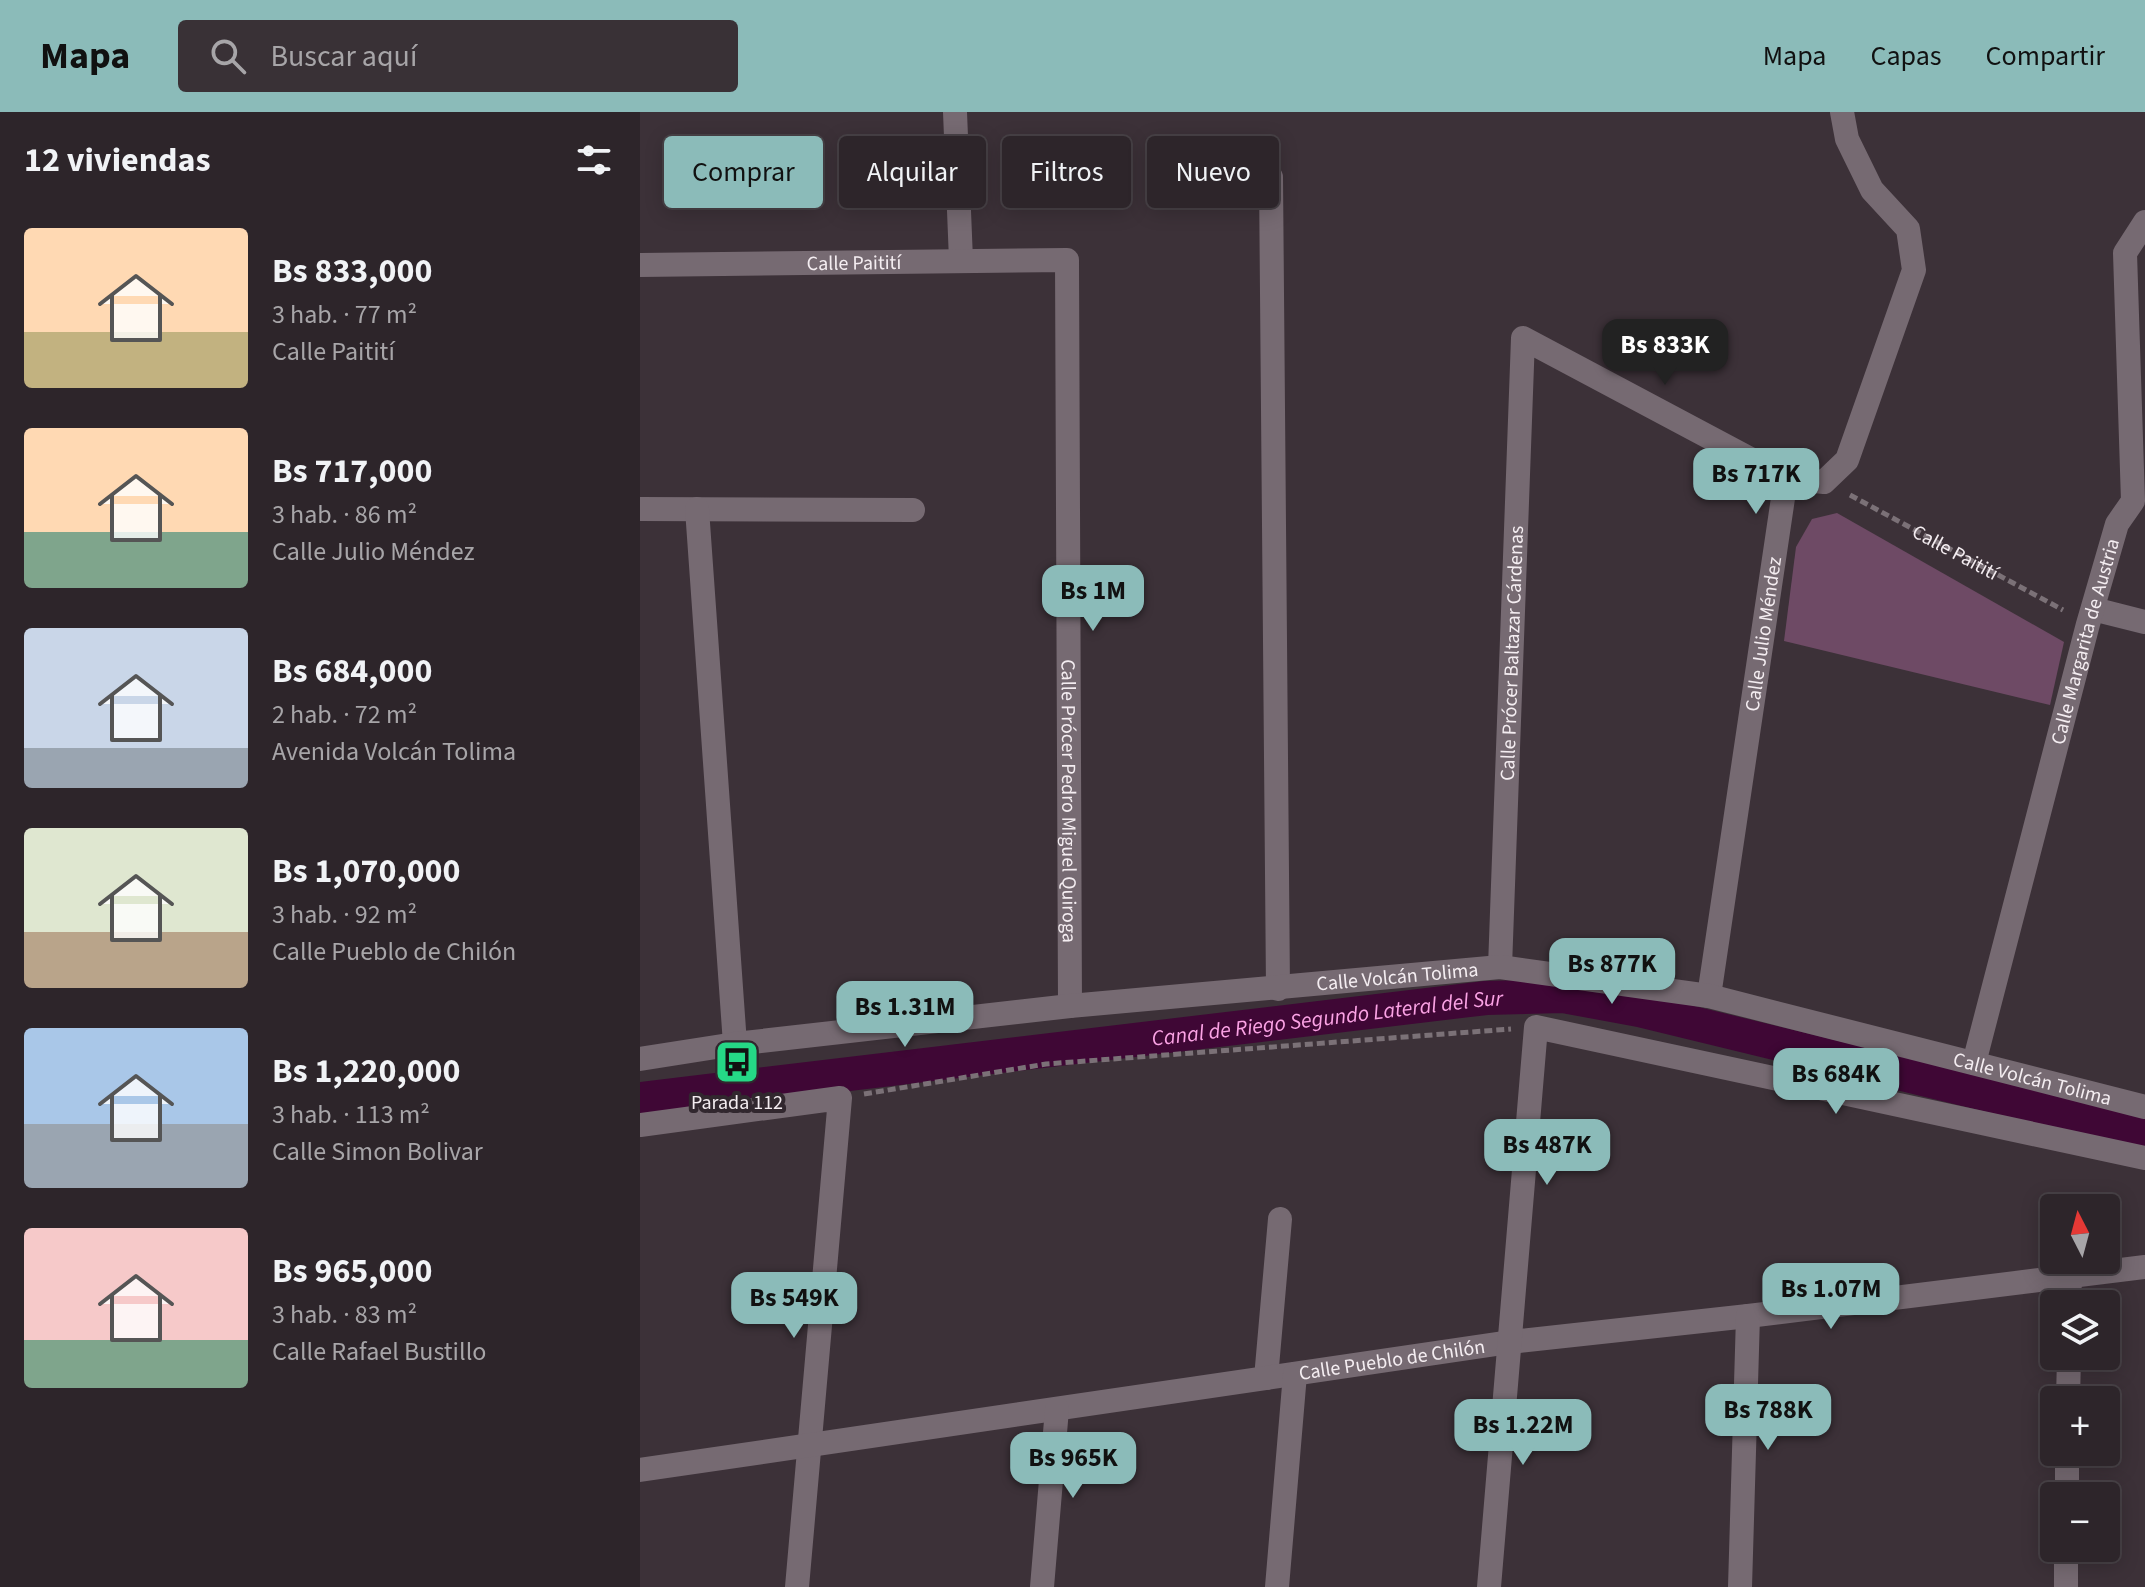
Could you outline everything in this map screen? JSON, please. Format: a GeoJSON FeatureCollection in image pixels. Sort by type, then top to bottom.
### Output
{"type":"FeatureCollection","features":[{"type":"Feature","properties":{"kind":"street"},"geometry":{"type":"LineString","coordinates":[[955,112],[961,260]]}},
{"type":"Feature","properties":{"kind":"street"},"geometry":{"type":"LineString","coordinates":[[1786,478],[1824,482],[1847,460],[1914,270],[1908,229],[1872,190],[1847,139],[1842,112]]}},
{"type":"Feature","properties":{"kind":"street"},"geometry":{"type":"LineString","coordinates":[[1271,208],[1278,989]]}},
{"type":"Feature","properties":{"kind":"street","name":"Calle Margarita de Austria"},"geometry":{"type":"LineString","coordinates":[[1974,1063],[2090,616],[2117,524],[2139,501],[2125,253],[2145,222]]}},
{"type":"Feature","properties":{"kind":"street","name":"Calle Paitití"},"geometry":{"type":"LineString","coordinates":[[640,265],[1067,260]]}},
{"type":"Feature","properties":{"kind":"street","name":"Calle Prócer Pedro Miguel Quiroga"},"geometry":{"type":"LineString","coordinates":[[1067,260],[1070,1006]]}},
{"type":"Feature","properties":{"kind":"street","name":"Calle Prócer Baltazar Cárdenas"},"geometry":{"type":"LineString","coordinates":[[1500,967],[1523,338],[1786,478]]}},
{"type":"Feature","properties":{"kind":"street","name":"Calle Julio Méndez"},"geometry":{"type":"LineString","coordinates":[[1709,996],[1786,478]]}},
{"type":"Feature","properties":{"kind":"street"},"geometry":{"type":"LineString","coordinates":[[640,509],[913,510]]}},
{"type":"Feature","properties":{"kind":"street"},"geometry":{"type":"LineString","coordinates":[[697,509],[735,1044]]}},
{"type":"Feature","properties":{"kind":"street"},"geometry":{"type":"LineString","coordinates":[[2090,616],[2145,622]]}},
{"type":"Feature","properties":{"kind":"street","name":"Calle Volcán Tolima"},"geometry":{"type":"LineString","coordinates":[[640,1059],[735,1044],[1070,1006],[1500,967],[1709,996],[2145,1107]]}},
{"type":"Feature","properties":{"kind":"street"},"geometry":{"type":"LineString","coordinates":[[1489,1587],[1536,1027],[2145,1158]]}},
{"type":"Feature","properties":{"kind":"street"},"geometry":{"type":"LineString","coordinates":[[640,1125],[840,1098],[797,1587]]}},
{"type":"Feature","properties":{"kind":"street"},"geometry":{"type":"LineString","coordinates":[[1266,1378],[1280,1219]]}},
{"type":"Feature","properties":{"kind":"street","name":"Calle Pueblo de Chilón"},"geometry":{"type":"LineString","coordinates":[[640,1470],[1510,1342],[2145,1267]]}},
{"type":"Feature","properties":{"kind":"street"},"geometry":{"type":"LineString","coordinates":[[2070,1278],[2070,1290]]}},
{"type":"Feature","properties":{"kind":"street"},"geometry":{"type":"LineString","coordinates":[[1740,1587],[1748,1316]]}},
{"type":"Feature","properties":{"kind":"street"},"geometry":{"type":"LineString","coordinates":[[1277,1587],[1295,1374]]}},
{"type":"Feature","properties":{"kind":"street"},"geometry":{"type":"LineString","coordinates":[[1042,1587],[1057,1409]]}},
{"type":"Feature","properties":{"kind":"street"},"geometry":{"type":"LineString","coordinates":[[2066,1562],[2066,1587]]}},
{"type":"Feature","properties":{"kind":"path","name":"Calle Paitití"},"geometry":{"type":"LineString","coordinates":[[1824,482],[2090,616]]}},
{"type":"Feature","properties":{"kind":"path"},"geometry":{"type":"LineString","coordinates":[[840,1098],[1046,1064],[1536,1027]]}},
{"type":"Feature","properties":{"kind":"shaded area"},"geometry":{"type":"Polygon","coordinates":[[[1837,513],[2064,642],[2050,705],[1784,641],[1796,547],[1812,519],[1837,513]]]}},
{"type":"Feature","properties":{"kind":"waterway","name":"Canal de Riego Segundo Lateral del Sur"},"geometry":{"type":"LineString","coordinates":[[640,1099],[1486,998],[1563,996],[1639,1010],[2145,1133]]}},
{"type":"Feature","properties":{"kind":"place","name":"Parada 112"},"geometry":{"type":"Point","coordinates":[737,1062]}}]}
